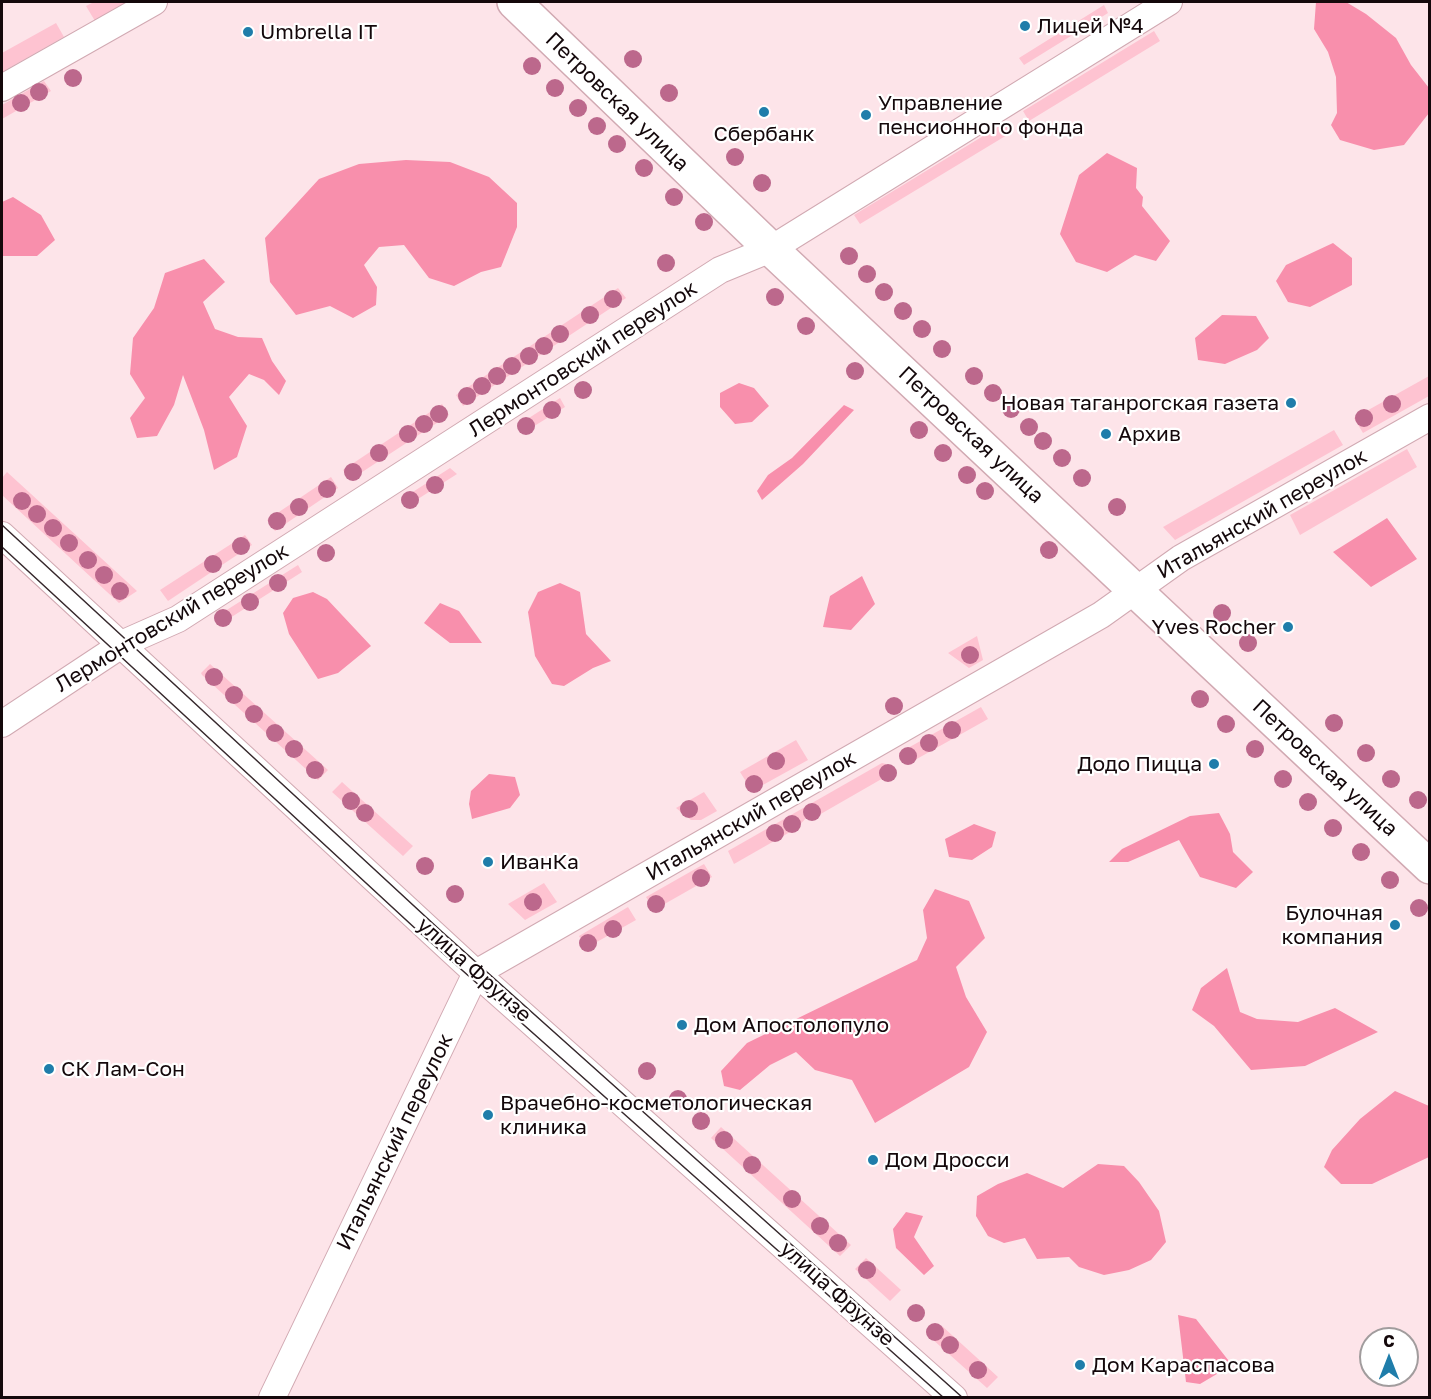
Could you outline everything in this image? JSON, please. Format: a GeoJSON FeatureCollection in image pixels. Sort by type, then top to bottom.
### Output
{"type":"FeatureCollection","features":[{"type":"Feature","properties":{"kind":"main road","name":"Петровская улица"},"geometry":{"type":"LineString","coordinates":[[513,2],[771,249],[1430,867]]}},
{"type":"Feature","properties":{"kind":"street"},"geometry":{"type":"LineString","coordinates":[[2,88],[154,2]]}},
{"type":"Feature","properties":{"kind":"street","name":"Лермонтовский переулок"},"geometry":{"type":"LineString","coordinates":[[2,724],[120,646],[178,619],[720,270],[771,249],[1169,2]]}},
{"type":"Feature","properties":{"kind":"street","name":"Итальянский переулок"},"geometry":{"type":"LineString","coordinates":[[272,1398],[476,973],[1101,615],[1181,558],[1430,417]]}},
{"type":"Feature","properties":{"kind":"street","name":"улица Фрунзе"},"geometry":{"type":"LineString","coordinates":[[2,535],[476,973],[954,1398]]}},
{"type":"Feature","properties":{"kind":"shaded area"},"geometry":{"type":"Polygon","coordinates":[[[94,2],[128,2],[95,21],[86,6],[94,2]]]}},
{"type":"Feature","properties":{"kind":"shaded area"},"geometry":{"type":"Polygon","coordinates":[[[1316,2],[1346,2],[1366,14],[1396,38],[1411,65],[1429,88],[1429,113],[1404,145],[1374,150],[1340,140],[1331,125],[1337,113],[1336,77],[1328,52],[1314,29],[1316,2]]]}},
{"type":"Feature","properties":{"kind":"shaded area"},"geometry":{"type":"Polygon","coordinates":[[[1104,5],[1108,13],[1024,65],[1019,58],[1104,5]]]}},
{"type":"Feature","properties":{"kind":"shaded area"},"geometry":{"type":"Polygon","coordinates":[[[56,23],[64,37],[2,72],[2,53],[56,23]]]}},
{"type":"Feature","properties":{"kind":"shaded area"},"geometry":{"type":"Polygon","coordinates":[[[1154,31],[1160,41],[1029,121],[1023,111],[1154,31]]]}},
{"type":"Feature","properties":{"kind":"shaded area"},"geometry":{"type":"Polygon","coordinates":[[[44,81],[51,91],[2,119],[2,105],[44,81]]]}},
{"type":"Feature","properties":{"kind":"shaded area"},"geometry":{"type":"Polygon","coordinates":[[[1006,122],[1012,132],[860,224],[854,215],[1006,122]]]}},
{"type":"Feature","properties":{"kind":"shaded area"},"geometry":{"type":"Polygon","coordinates":[[[1107,153],[1137,168],[1136,188],[1143,197],[1142,206],[1170,241],[1156,261],[1135,255],[1107,272],[1076,262],[1060,234],[1079,175],[1107,153]]]}},
{"type":"Feature","properties":{"kind":"shaded area"},"geometry":{"type":"Polygon","coordinates":[[[406,160],[450,162],[489,177],[517,203],[517,227],[501,267],[481,272],[454,286],[429,278],[404,245],[379,247],[364,265],[377,287],[376,305],[353,318],[330,306],[296,315],[270,282],[265,238],[319,179],[359,164],[406,160]]]}},
{"type":"Feature","properties":{"kind":"shaded area"},"geometry":{"type":"Polygon","coordinates":[[[13,197],[41,215],[55,240],[37,256],[2,256],[2,202],[13,197]]]}},
{"type":"Feature","properties":{"kind":"shaded area"},"geometry":{"type":"Polygon","coordinates":[[[1333,243],[1352,258],[1352,285],[1310,307],[1288,302],[1276,281],[1286,265],[1333,243]]]}},
{"type":"Feature","properties":{"kind":"shaded area"},"geometry":{"type":"Polygon","coordinates":[[[204,259],[225,282],[203,302],[215,329],[238,337],[262,338],[272,361],[286,381],[279,395],[264,380],[249,374],[229,397],[247,426],[237,457],[214,470],[204,430],[183,375],[174,405],[157,436],[137,438],[130,418],[145,398],[130,374],[133,338],[154,308],[165,273],[204,259]]]}},
{"type":"Feature","properties":{"kind":"shaded area"},"geometry":{"type":"Polygon","coordinates":[[[618,288],[626,298],[463,406],[456,395],[618,288]]]}},
{"type":"Feature","properties":{"kind":"shaded area"},"geometry":{"type":"Polygon","coordinates":[[[1222,315],[1256,316],[1269,338],[1257,350],[1225,364],[1198,360],[1195,338],[1222,315]]]}},
{"type":"Feature","properties":{"kind":"shaded area"},"geometry":{"type":"Polygon","coordinates":[[[1429,376],[1429,396],[1363,433],[1354,418],[1429,376]]]}},
{"type":"Feature","properties":{"kind":"shaded area"},"geometry":{"type":"Polygon","coordinates":[[[739,383],[754,388],[769,406],[752,422],[735,424],[720,407],[720,393],[739,383]]]}},
{"type":"Feature","properties":{"kind":"shaded area"},"geometry":{"type":"Polygon","coordinates":[[[560,398],[565,407],[523,433],[518,425],[560,398]]]}},
{"type":"Feature","properties":{"kind":"shaded area"},"geometry":{"type":"Polygon","coordinates":[[[442,404],[449,415],[350,480],[343,470],[442,404]]]}},
{"type":"Feature","properties":{"kind":"shaded area"},"geometry":{"type":"Polygon","coordinates":[[[844,405],[854,410],[803,464],[762,500],[757,491],[768,475],[792,458],[844,405]]]}},
{"type":"Feature","properties":{"kind":"shaded area"},"geometry":{"type":"Polygon","coordinates":[[[1334,430],[1343,445],[1175,540],[1163,527],[1334,430]]]}},
{"type":"Feature","properties":{"kind":"shaded area"},"geometry":{"type":"Polygon","coordinates":[[[1407,449],[1417,467],[1300,535],[1290,515],[1407,449]]]}},
{"type":"Feature","properties":{"kind":"shaded area"},"geometry":{"type":"Polygon","coordinates":[[[450,468],[457,474],[407,506],[405,497],[450,468]]]}},
{"type":"Feature","properties":{"kind":"shaded area"},"geometry":{"type":"Polygon","coordinates":[[[7,472],[137,591],[119,603],[2,495],[2,478],[7,472]]]}},
{"type":"Feature","properties":{"kind":"shaded area"},"geometry":{"type":"Polygon","coordinates":[[[331,477],[338,488],[275,531],[267,520],[331,477]]]}},
{"type":"Feature","properties":{"kind":"shaded area"},"geometry":{"type":"Polygon","coordinates":[[[1387,518],[1417,559],[1371,587],[1333,552],[1387,518]]]}},
{"type":"Feature","properties":{"kind":"shaded area"},"geometry":{"type":"Polygon","coordinates":[[[245,535],[252,545],[168,601],[160,590],[245,535]]]}},
{"type":"Feature","properties":{"kind":"shaded area"},"geometry":{"type":"Polygon","coordinates":[[[298,565],[302,572],[219,625],[214,618],[298,565]]]}},
{"type":"Feature","properties":{"kind":"shaded area"},"geometry":{"type":"Polygon","coordinates":[[[862,576],[875,604],[851,630],[823,627],[830,596],[862,576]]]}},
{"type":"Feature","properties":{"kind":"shaded area"},"geometry":{"type":"Polygon","coordinates":[[[560,583],[580,592],[586,634],[611,661],[593,668],[564,686],[552,684],[535,656],[528,612],[538,592],[560,583]]]}},
{"type":"Feature","properties":{"kind":"shaded area"},"geometry":{"type":"Polygon","coordinates":[[[313,592],[327,599],[371,646],[338,673],[318,679],[289,634],[283,613],[293,598],[313,592]]]}},
{"type":"Feature","properties":{"kind":"shaded area"},"geometry":{"type":"Polygon","coordinates":[[[440,603],[459,611],[482,643],[450,643],[424,623],[440,603]]]}},
{"type":"Feature","properties":{"kind":"shaded area"},"geometry":{"type":"Polygon","coordinates":[[[977,636],[983,660],[969,668],[948,653],[977,636]]]}},
{"type":"Feature","properties":{"kind":"shaded area"},"geometry":{"type":"Polygon","coordinates":[[[210,664],[328,770],[318,780],[202,675],[201,673],[210,664]]]}},
{"type":"Feature","properties":{"kind":"shaded area"},"geometry":{"type":"Polygon","coordinates":[[[981,707],[988,719],[906,765],[899,753],[981,707]]]}},
{"type":"Feature","properties":{"kind":"shaded area"},"geometry":{"type":"Polygon","coordinates":[[[796,740],[808,760],[752,791],[740,772],[796,740]]]}},
{"type":"Feature","properties":{"kind":"shaded area"},"geometry":{"type":"Polygon","coordinates":[[[882,763],[886,764],[892,773],[812,819],[806,818],[797,828],[734,864],[728,851],[882,763]]]}},
{"type":"Feature","properties":{"kind":"shaded area"},"geometry":{"type":"Polygon","coordinates":[[[489,774],[515,777],[520,795],[510,808],[472,819],[469,804],[471,791],[489,774]]]}},
{"type":"Feature","properties":{"kind":"shaded area"},"geometry":{"type":"Polygon","coordinates":[[[342,782],[413,846],[403,856],[332,792],[342,782]]]}},
{"type":"Feature","properties":{"kind":"shaded area"},"geometry":{"type":"Polygon","coordinates":[[[704,792],[717,811],[701,820],[691,820],[676,808],[704,792]]]}},
{"type":"Feature","properties":{"kind":"shaded area"},"geometry":{"type":"Polygon","coordinates":[[[1219,813],[1230,834],[1233,852],[1253,872],[1236,888],[1200,877],[1179,840],[1128,862],[1109,862],[1122,849],[1190,816],[1219,813]]]}},
{"type":"Feature","properties":{"kind":"shaded area"},"geometry":{"type":"Polygon","coordinates":[[[974,824],[996,832],[992,847],[972,860],[949,857],[945,839],[974,824]]]}},
{"type":"Feature","properties":{"kind":"shaded area"},"geometry":{"type":"Polygon","coordinates":[[[704,864],[712,877],[654,910],[646,897],[704,864]]]}},
{"type":"Feature","properties":{"kind":"shaded area"},"geometry":{"type":"Polygon","coordinates":[[[544,883],[557,902],[525,920],[508,904],[544,883]]]}},
{"type":"Feature","properties":{"kind":"shaded area"},"geometry":{"type":"Polygon","coordinates":[[[935,889],[969,901],[985,938],[956,967],[966,997],[987,1032],[969,1067],[875,1123],[852,1080],[815,1070],[796,1052],[770,1065],[740,1090],[724,1086],[721,1071],[747,1043],[917,960],[927,938],[923,910],[935,889]]]}},
{"type":"Feature","properties":{"kind":"shaded area"},"geometry":{"type":"Polygon","coordinates":[[[628,907],[636,920],[586,948],[579,936],[628,907]]]}},
{"type":"Feature","properties":{"kind":"shaded area"},"geometry":{"type":"Polygon","coordinates":[[[1227,968],[1240,1012],[1257,1019],[1298,1022],[1335,1008],[1378,1032],[1305,1066],[1251,1070],[1214,1026],[1192,1010],[1201,988],[1227,968]]]}},
{"type":"Feature","properties":{"kind":"shaded area"},"geometry":{"type":"Polygon","coordinates":[[[1395,1091],[1429,1106],[1429,1157],[1372,1184],[1341,1184],[1324,1167],[1332,1150],[1360,1119],[1395,1091]]]}},
{"type":"Feature","properties":{"kind":"shaded area"},"geometry":{"type":"Polygon","coordinates":[[[721,1127],[851,1245],[840,1256],[711,1138],[721,1127]]]}},
{"type":"Feature","properties":{"kind":"shaded area"},"geometry":{"type":"Polygon","coordinates":[[[1098,1164],[1124,1166],[1139,1182],[1159,1211],[1166,1242],[1151,1260],[1129,1270],[1104,1275],[1079,1267],[1069,1257],[1037,1259],[1025,1238],[1004,1243],[988,1236],[976,1216],[977,1196],[998,1184],[1027,1173],[1063,1188],[1098,1164]]]}},
{"type":"Feature","properties":{"kind":"shaded area"},"geometry":{"type":"Polygon","coordinates":[[[906,1212],[923,1216],[914,1237],[934,1266],[924,1275],[896,1248],[893,1229],[906,1212]]]}},
{"type":"Feature","properties":{"kind":"shaded area"},"geometry":{"type":"Polygon","coordinates":[[[866,1258],[901,1290],[890,1301],[855,1269],[866,1258]]]}},
{"type":"Feature","properties":{"kind":"shaded area"},"geometry":{"type":"Polygon","coordinates":[[[1178,1315],[1196,1319],[1232,1365],[1200,1384],[1186,1382],[1178,1315]]]}},
{"type":"Feature","properties":{"kind":"shaded area"},"geometry":{"type":"Polygon","coordinates":[[[942,1326],[998,1377],[987,1388],[931,1338],[942,1326]]]}},
{"type":"Feature","properties":{"kind":"tram line"},"geometry":{"type":"LineString","coordinates":[[2,525],[440,930],[963,1398]]}},
{"type":"Feature","properties":{"kind":"tram line"},"geometry":{"type":"LineString","coordinates":[[2,547],[418,931],[944,1398]]}},
{"type":"Feature","properties":{"kind":"place","name":"Лицей №4"},"geometry":{"type":"Point","coordinates":[1025,26]}},
{"type":"Feature","properties":{"kind":"place","name":"Umbrella IT"},"geometry":{"type":"Point","coordinates":[248,32]}},
{"type":"Feature","properties":{"kind":"place","name":"Сбербанк"},"geometry":{"type":"Point","coordinates":[764,112]}},
{"type":"Feature","properties":{"kind":"place","name":"Управление пенсионного фонда"},"geometry":{"type":"Point","coordinates":[866,115]}},
{"type":"Feature","properties":{"kind":"place","name":"Новая таганрогская газета"},"geometry":{"type":"Point","coordinates":[1291,403]}},
{"type":"Feature","properties":{"kind":"place","name":"Архив"},"geometry":{"type":"Point","coordinates":[1106,434]}},
{"type":"Feature","properties":{"kind":"place","name":"Yves Rocher"},"geometry":{"type":"Point","coordinates":[1288,627]}},
{"type":"Feature","properties":{"kind":"place","name":"Додо Пицца"},"geometry":{"type":"Point","coordinates":[1214,764]}},
{"type":"Feature","properties":{"kind":"place","name":"ИванКа"},"geometry":{"type":"Point","coordinates":[488,862]}},
{"type":"Feature","properties":{"kind":"place","name":"Булочная компания"},"geometry":{"type":"Point","coordinates":[1395,925]}},
{"type":"Feature","properties":{"kind":"place","name":"Дом Апостолопуло"},"geometry":{"type":"Point","coordinates":[682,1025]}},
{"type":"Feature","properties":{"kind":"place","name":"СК Лам-Сон"},"geometry":{"type":"Point","coordinates":[49,1069]}},
{"type":"Feature","properties":{"kind":"place","name":"Врачебно-косметологическая клиника"},"geometry":{"type":"Point","coordinates":[488,1115]}},
{"type":"Feature","properties":{"kind":"place","name":"Дом Дросси"},"geometry":{"type":"Point","coordinates":[873,1160]}},
{"type":"Feature","properties":{"kind":"place","name":"Дом Караспасова"},"geometry":{"type":"Point","coordinates":[1080,1365]}}]}
